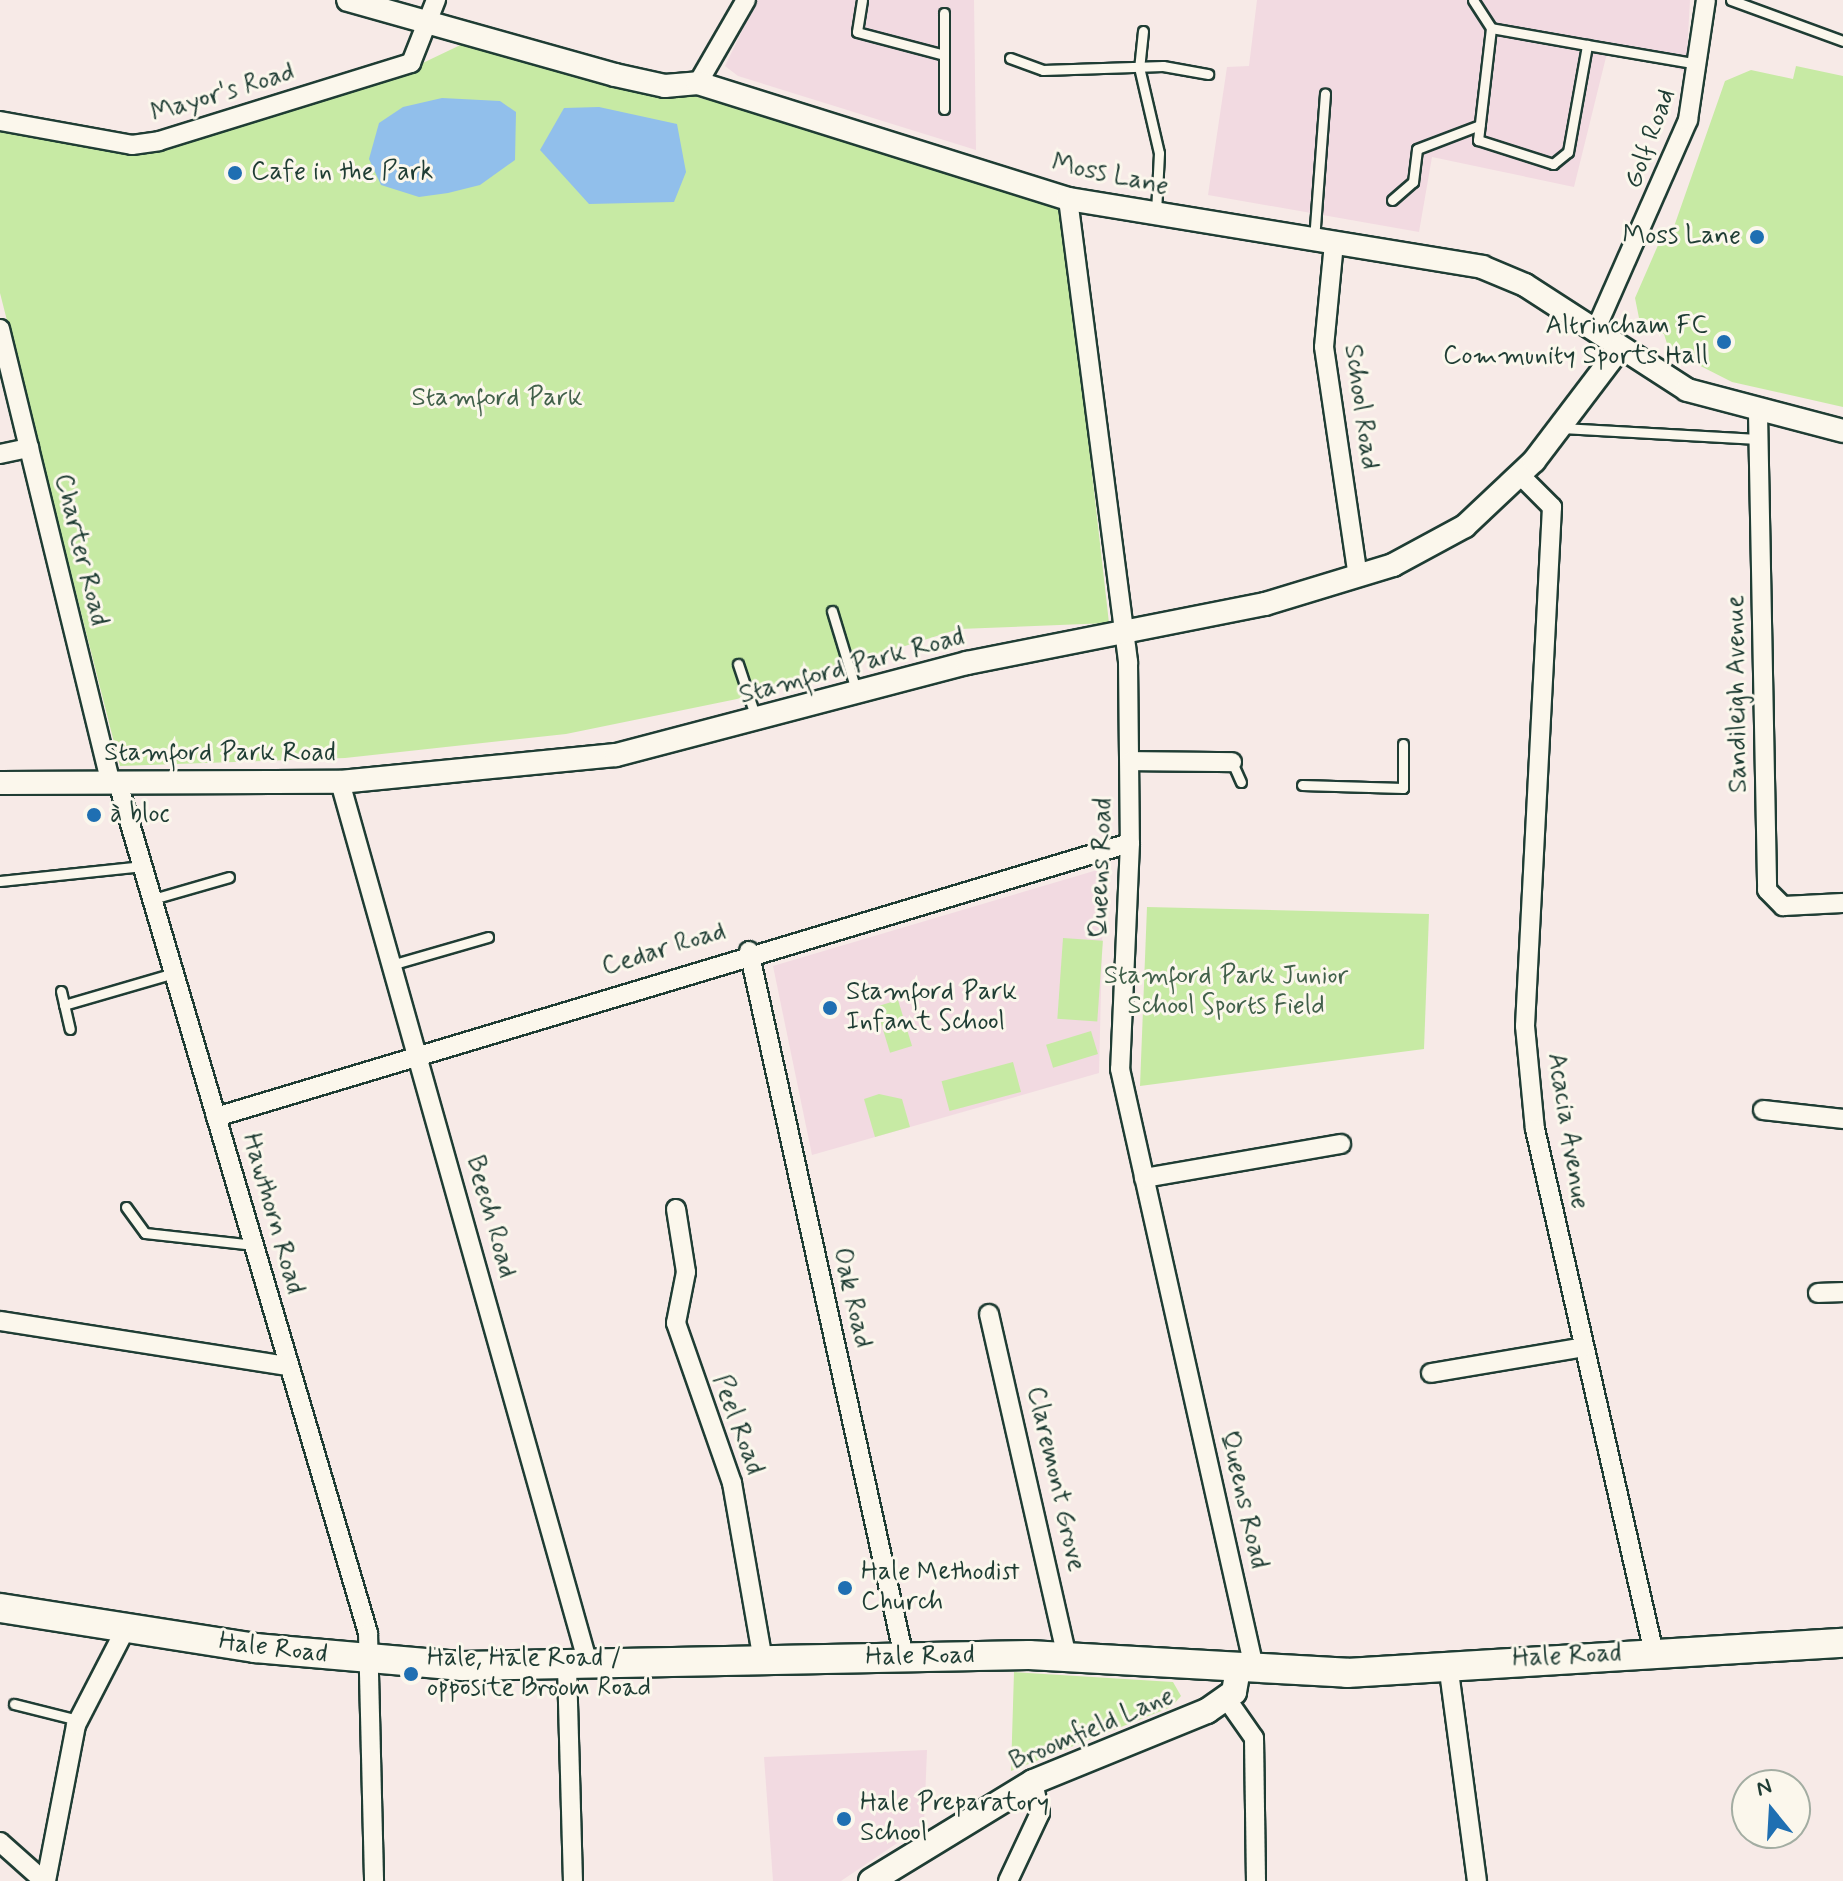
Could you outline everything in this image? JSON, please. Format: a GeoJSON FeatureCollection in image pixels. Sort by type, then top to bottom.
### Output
{"type":"FeatureCollection","features":[{"type":"Feature","properties":{"kind":"main road","name":"Hale Road"},"geometry":{"type":"LineString","coordinates":[[0,1608],[125,1630],[372,1660],[578,1667],[904,1657],[1067,1657],[1246,1671],[1448,1664],[1843,1643]]}},
{"type":"Feature","properties":{"kind":"main road"},"geometry":{"type":"LineString","coordinates":[[1226,1698],[1246,1671]]}},
{"type":"Feature","properties":{"kind":"main road","name":"Broomfield Lane"},"geometry":{"type":"LineString","coordinates":[[871,1881],[1033,1782],[1226,1698]]}},
{"type":"Feature","properties":{"kind":"street","name":"Moss Lane"},"geometry":{"type":"LineString","coordinates":[[348,0],[615,75],[665,86],[698,83],[1068,199],[1498,272],[1687,390],[1758,413],[1843,431]]}},
{"type":"Feature","properties":{"kind":"street","name":"Mayor's Road"},"geometry":{"type":"LineString","coordinates":[[0,121],[132,145],[159,141],[411,63],[431,23],[436,0]]}},
{"type":"Feature","properties":{"kind":"street"},"geometry":{"type":"LineString","coordinates":[[698,83],[746,0]]}},
{"type":"Feature","properties":{"kind":"street","name":"Golf Road"},"geometry":{"type":"LineString","coordinates":[[1595,331],[1675,160],[1701,65],[1706,0]]}},
{"type":"Feature","properties":{"kind":"street","name":"Queens Road"},"geometry":{"type":"LineString","coordinates":[[1068,199],[1124,635],[1131,761],[1120,1069],[1246,1671]]}},
{"type":"Feature","properties":{"kind":"street","name":"School Road"},"geometry":{"type":"LineString","coordinates":[[1324,241],[1324,347],[1358,577]]}},
{"type":"Feature","properties":{"kind":"street","name":"Charter Road"},"geometry":{"type":"LineString","coordinates":[[0,329],[115,783]]}},
{"type":"Feature","properties":{"kind":"street","name":"Stamford Park Road"},"geometry":{"type":"LineString","coordinates":[[0,783],[340,782],[616,755],[757,722],[967,663],[1124,635],[1358,577],[1444,540],[1521,476],[1562,428],[1619,349]]}},
{"type":"Feature","properties":{"kind":"street","name":"Sandileigh Avenue"},"geometry":{"type":"LineString","coordinates":[[1758,413],[1767,890],[1783,906],[1843,903]]}},
{"type":"Feature","properties":{"kind":"street"},"geometry":{"type":"LineString","coordinates":[[0,454],[29,448]]}},
{"type":"Feature","properties":{"kind":"street","name":"Acacia Avenue"},"geometry":{"type":"LineString","coordinates":[[1521,476],[1552,507],[1525,1026],[1535,1129],[1654,1653]]}},
{"type":"Feature","properties":{"kind":"street"},"geometry":{"type":"LineString","coordinates":[[1131,761],[1232,762]]}},
{"type":"Feature","properties":{"kind":"street","name":"Beech Road"},"geometry":{"type":"LineString","coordinates":[[340,782],[417,1055],[578,1667],[573,1881]]}},
{"type":"Feature","properties":{"kind":"street","name":"Hawthorn Road"},"geometry":{"type":"LineString","coordinates":[[115,783],[153,899],[372,1660],[374,1881]]}},
{"type":"Feature","properties":{"kind":"street","name":"Cedar Road"},"geometry":{"type":"LineString","coordinates":[[216,1117],[749,951],[1130,843]]}},
{"type":"Feature","properties":{"kind":"street","name":"Oak Road"},"geometry":{"type":"LineString","coordinates":[[749,951],[904,1657]]}},
{"type":"Feature","properties":{"kind":"street"},"geometry":{"type":"LineString","coordinates":[[1763,1110],[1843,1119]]}},
{"type":"Feature","properties":{"kind":"street"},"geometry":{"type":"LineString","coordinates":[[1144,1178],[1341,1144]]}},
{"type":"Feature","properties":{"kind":"street","name":"Peel Road"},"geometry":{"type":"LineString","coordinates":[[676,1209],[686,1272],[676,1323],[732,1483],[763,1661]]}},
{"type":"Feature","properties":{"kind":"street"},"geometry":{"type":"LineString","coordinates":[[1818,1293],[1843,1292]]}},
{"type":"Feature","properties":{"kind":"street","name":"Claremont Grove"},"geometry":{"type":"LineString","coordinates":[[989,1314],[1067,1657]]}},
{"type":"Feature","properties":{"kind":"street"},"geometry":{"type":"LineString","coordinates":[[0,1321],[289,1366]]}},
{"type":"Feature","properties":{"kind":"street"},"geometry":{"type":"LineString","coordinates":[[1431,1373],[1584,1347]]}},
{"type":"Feature","properties":{"kind":"street"},"geometry":{"type":"LineString","coordinates":[[0,1842],[45,1881],[78,1720],[125,1630]]}},
{"type":"Feature","properties":{"kind":"street"},"geometry":{"type":"LineString","coordinates":[[1448,1664],[1477,1881]]}},
{"type":"Feature","properties":{"kind":"street"},"geometry":{"type":"LineString","coordinates":[[1226,1698],[1254,1738],[1256,1881]]}},
{"type":"Feature","properties":{"kind":"street"},"geometry":{"type":"LineString","coordinates":[[1008,1881],[1040,1813],[1033,1782]]}},
{"type":"Feature","properties":{"kind":"lane"},"geometry":{"type":"LineString","coordinates":[[862,0],[857,32],[941,54]]}},
{"type":"Feature","properties":{"kind":"lane"},"geometry":{"type":"LineString","coordinates":[[1473,0],[1491,28],[1478,140],[1553,164],[1568,152],[1587,45]]}},
{"type":"Feature","properties":{"kind":"lane"},"geometry":{"type":"LineString","coordinates":[[1731,0],[1843,41]]}},
{"type":"Feature","properties":{"kind":"lane"},"geometry":{"type":"LineString","coordinates":[[944,13],[941,54],[944,109]]}},
{"type":"Feature","properties":{"kind":"lane"},"geometry":{"type":"LineString","coordinates":[[1491,28],[1701,65]]}},
{"type":"Feature","properties":{"kind":"lane"},"geometry":{"type":"LineString","coordinates":[[1143,31],[1139,67],[1159,153],[1156,215]]}},
{"type":"Feature","properties":{"kind":"lane"},"geometry":{"type":"LineString","coordinates":[[1010,58],[1043,70],[1139,67],[1208,74]]}},
{"type":"Feature","properties":{"kind":"lane"},"geometry":{"type":"LineString","coordinates":[[1324,241],[1325,93]]}},
{"type":"Feature","properties":{"kind":"lane"},"geometry":{"type":"LineString","coordinates":[[1392,200],[1413,182],[1417,149],[1480,125]]}},
{"type":"Feature","properties":{"kind":"lane"},"geometry":{"type":"LineString","coordinates":[[1562,428],[1760,439]]}},
{"type":"Feature","properties":{"kind":"lane"},"geometry":{"type":"LineString","coordinates":[[832,611],[857,694]]}},
{"type":"Feature","properties":{"kind":"lane"},"geometry":{"type":"LineString","coordinates":[[738,664],[757,722]]}},
{"type":"Feature","properties":{"kind":"lane"},"geometry":{"type":"LineString","coordinates":[[1302,785],[1403,788],[1403,744]]}},
{"type":"Feature","properties":{"kind":"lane"},"geometry":{"type":"LineString","coordinates":[[1232,762],[1241,782]]}},
{"type":"Feature","properties":{"kind":"lane"},"geometry":{"type":"LineString","coordinates":[[0,881],[143,866]]}},
{"type":"Feature","properties":{"kind":"lane"},"geometry":{"type":"LineString","coordinates":[[153,899],[229,877]]}},
{"type":"Feature","properties":{"kind":"lane"},"geometry":{"type":"LineString","coordinates":[[391,965],[488,937]]}},
{"type":"Feature","properties":{"kind":"lane"},"geometry":{"type":"LineString","coordinates":[[64,1005],[174,973]]}},
{"type":"Feature","properties":{"kind":"lane"},"geometry":{"type":"LineString","coordinates":[[61,991],[70,1029]]}},
{"type":"Feature","properties":{"kind":"lane"},"geometry":{"type":"LineString","coordinates":[[126,1207],[145,1233],[254,1245]]}},
{"type":"Feature","properties":{"kind":"lane"},"geometry":{"type":"LineString","coordinates":[[14,1704],[78,1720]]}},
{"type":"Feature","properties":{"kind":"shaded area"},"geometry":{"type":"Polygon","coordinates":[[[757,0],[974,0],[976,150],[738,76],[725,66],[757,0]]]}},
{"type":"Feature","properties":{"kind":"shaded area"},"geometry":{"type":"Polygon","coordinates":[[[1257,0],[1690,0],[1686,72],[1609,45],[1574,187],[1432,157],[1419,232],[1208,195],[1227,67],[1249,66],[1257,0]]]}},
{"type":"Feature","properties":{"kind":"shaded area"},"geometry":{"type":"Polygon","coordinates":[[[1104,868],[1099,1073],[812,1155],[773,966],[1104,868]]]}},
{"type":"Feature","properties":{"kind":"shaded area","name":"Hale Preparatory School"},"geometry":{"type":"Polygon","coordinates":[[[927,1750],[924,1825],[841,1881],[773,1881],[764,1757],[927,1750]]]}},
{"type":"Feature","properties":{"kind":"green space","name":"Stamford Park"},"geometry":{"type":"Polygon","coordinates":[[[473,39],[777,118],[1062,208],[1109,623],[959,629],[737,699],[566,734],[345,758],[120,766],[0,293],[0,126],[117,147],[406,71],[473,39]]]}},
{"type":"Feature","properties":{"kind":"green space","name":"Moss Lane"},"geometry":{"type":"Polygon","coordinates":[[[1796,66],[1843,76],[1843,407],[1732,382],[1669,350],[1664,334],[1640,323],[1635,298],[1662,236],[1670,238],[1725,81],[1751,70],[1793,79],[1796,66]]]}},
{"type":"Feature","properties":{"kind":"green space","name":"Stamford Park Junior School Sports Field"},"geometry":{"type":"Polygon","coordinates":[[[1147,907],[1429,914],[1424,1049],[1140,1086],[1147,907]]]}},
{"type":"Feature","properties":{"kind":"green space"},"geometry":{"type":"Polygon","coordinates":[[[1063,938],[1103,941],[1097,1022],[1057,1019],[1063,938]]]}},
{"type":"Feature","properties":{"kind":"green space"},"geometry":{"type":"Polygon","coordinates":[[[898,1000],[912,1046],[890,1053],[876,1007],[898,1000]]]}},
{"type":"Feature","properties":{"kind":"green space"},"geometry":{"type":"Polygon","coordinates":[[[1091,1031],[1098,1054],[1053,1068],[1046,1045],[1091,1031]]]}},
{"type":"Feature","properties":{"kind":"green space"},"geometry":{"type":"Polygon","coordinates":[[[1013,1062],[1021,1092],[950,1111],[942,1081],[1013,1062]]]}},
{"type":"Feature","properties":{"kind":"green space"},"geometry":{"type":"Polygon","coordinates":[[[879,1094],[902,1099],[910,1127],[875,1137],[864,1099],[879,1094]]]}},
{"type":"Feature","properties":{"kind":"green space"},"geometry":{"type":"Polygon","coordinates":[[[1014,1672],[1173,1682],[1181,1696],[1171,1707],[1011,1771],[1014,1672]]]}},
{"type":"Feature","properties":{"kind":"water"},"geometry":{"type":"Polygon","coordinates":[[[442,98],[500,101],[516,112],[515,160],[480,185],[448,193],[419,197],[381,185],[369,159],[379,123],[403,107],[442,98]]]}},
{"type":"Feature","properties":{"kind":"water"},"geometry":{"type":"Polygon","coordinates":[[[599,107],[677,124],[686,172],[674,202],[589,204],[540,150],[564,108],[599,107]]]}},
{"type":"Feature","properties":{"kind":"place","name":"Cafe in the Park"},"geometry":{"type":"Point","coordinates":[235,173]}},
{"type":"Feature","properties":{"kind":"place","name":"Moss Lane"},"geometry":{"type":"Point","coordinates":[1757,237]}},
{"type":"Feature","properties":{"kind":"place","name":"Altrincham FC Community Sports Hall"},"geometry":{"type":"Point","coordinates":[1724,342]}},
{"type":"Feature","properties":{"kind":"place","name":"à bloc"},"geometry":{"type":"Point","coordinates":[94,815]}},
{"type":"Feature","properties":{"kind":"place","name":"Stamford Park Infant School"},"geometry":{"type":"Point","coordinates":[830,1008]}},
{"type":"Feature","properties":{"kind":"place","name":"Hale Methodist Church"},"geometry":{"type":"Point","coordinates":[845,1588]}},
{"type":"Feature","properties":{"kind":"place","name":"Hale, Hale Road / opposite Broom Road"},"geometry":{"type":"Point","coordinates":[411,1674]}},
{"type":"Feature","properties":{"kind":"place","name":"Hale Preparatory School"},"geometry":{"type":"Point","coordinates":[844,1819]}}]}
